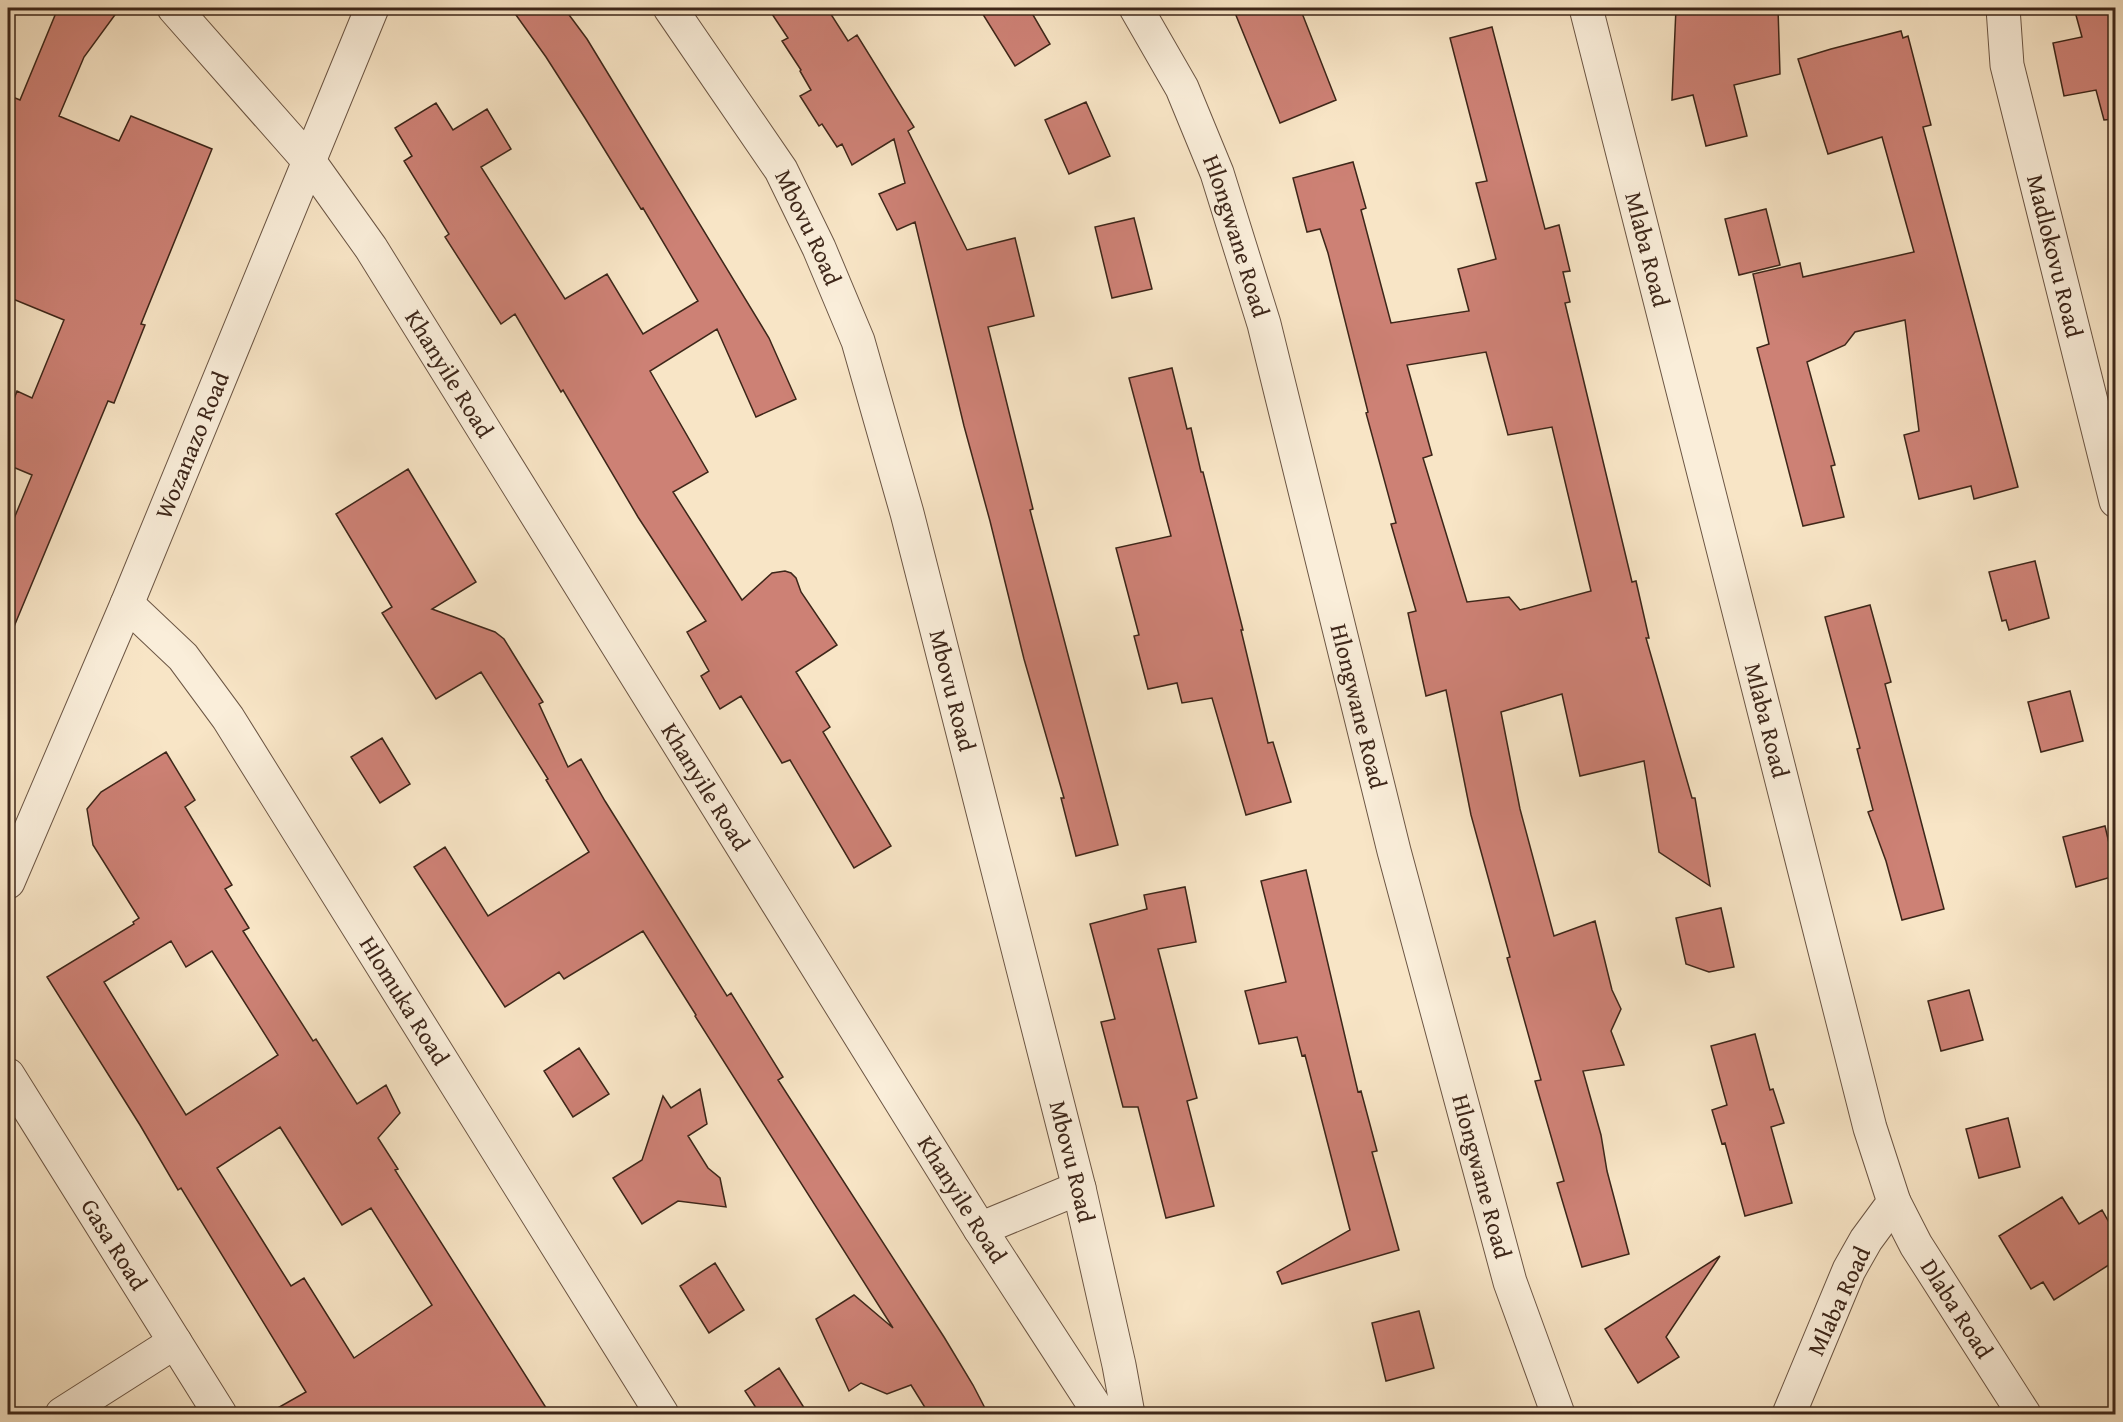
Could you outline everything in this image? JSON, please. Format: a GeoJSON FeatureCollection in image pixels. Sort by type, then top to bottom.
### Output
{"type":"FeatureCollection","features":[{"type":"Feature","properties":{"kind":"street","name":"Khanyile Road"},"geometry":{"type":"LineString","coordinates":[[174,8],[309,161],[370,248],[980,1229],[1100,1414]]}},
{"type":"Feature","properties":{"kind":"street","name":"Wozanazo Road"},"geometry":{"type":"LineString","coordinates":[[8,882],[127,604],[372,8]]}},
{"type":"Feature","properties":{"kind":"street","name":"Mbovu Road"},"geometry":{"type":"LineString","coordinates":[[670,8],[782,170],[819,248],[858,341],[908,513],[1079,1188],[1128,1414]]}},
{"type":"Feature","properties":{"kind":"street","name":"Hlongwane Road"},"geometry":{"type":"LineString","coordinates":[[1136,8],[1182,88],[1217,173],[1264,324],[1391,839],[1510,1282],[1558,1414]]}},
{"type":"Feature","properties":{"kind":"street","name":"Mlaba Road"},"geometry":{"type":"LineString","coordinates":[[1586,8],[1867,1117],[1894,1202],[1866,1240],[1849,1270],[1789,1414]]}},
{"type":"Feature","properties":{"kind":"street","name":"Madlokovu Road"},"geometry":{"type":"LineString","coordinates":[[2003,8],[2007,65],[2115,501]]}},
{"type":"Feature","properties":{"kind":"street","name":"Hlomuka Road"},"geometry":{"type":"LineString","coordinates":[[127,604],[183,657],[228,718],[662,1414]]}},
{"type":"Feature","properties":{"kind":"street","name":"Gasa Road"},"geometry":{"type":"LineString","coordinates":[[8,1075],[220,1414]]}},
{"type":"Feature","properties":{"kind":"street"},"geometry":{"type":"LineString","coordinates":[[980,1229],[1079,1188]]}},
{"type":"Feature","properties":{"kind":"street","name":"Dlaba Road"},"geometry":{"type":"LineString","coordinates":[[1894,1202],[1916,1245],[2024,1414]]}},
{"type":"Feature","properties":{"kind":"street"},"geometry":{"type":"LineString","coordinates":[[62,1414],[175,1342]]}},
{"type":"Feature","properties":{"kind":"building"},"geometry":{"type":"Polygon","coordinates":[[[58,8],[120,8],[84,57],[59,116],[119,141],[131,116],[212,149],[141,324],[145,325],[114,403],[108,401],[8,641],[8,533],[32,475],[8,465],[8,415],[17,391],[32,398],[64,320],[8,297],[8,95],[20,100],[58,8]]]}},
{"type":"Feature","properties":{"kind":"building"},"geometry":{"type":"Polygon","coordinates":[[[511,8],[564,8],[587,39],[769,338],[796,399],[756,417],[717,329],[650,371],[708,472],[673,492],[742,600],[772,573],[785,571],[791,573],[796,578],[801,592],[837,645],[796,672],[830,727],[823,732],[891,846],[854,868],[790,760],[782,763],[741,696],[720,709],[701,676],[709,671],[687,632],[706,621],[638,517],[515,314],[501,324],[445,237],[449,234],[404,161],[412,156],[395,128],[436,103],[453,130],[487,109],[511,149],[481,167],[565,299],[607,274],[643,334],[698,301],[643,208],[641,209],[546,57],[511,8]]]}},
{"type":"Feature","properties":{"kind":"building"},"geometry":{"type":"Polygon","coordinates":[[[768,8],[827,8],[848,41],[857,35],[914,127],[908,131],[967,250],[1015,238],[1034,316],[988,327],[1033,509],[1030,510],[1118,845],[1076,856],[1061,798],[1064,798],[1024,659],[964,426],[915,222],[897,230],[879,194],[905,183],[894,139],[852,165],[842,144],[837,147],[822,124],[819,126],[800,96],[811,90],[782,41],[788,38],[768,8]]]}},
{"type":"Feature","properties":{"kind":"building"},"geometry":{"type":"Polygon","coordinates":[[[979,8],[1029,8],[1050,44],[1015,66],[979,8]]]}},
{"type":"Feature","properties":{"kind":"building"},"geometry":{"type":"Polygon","coordinates":[[[1233,8],[1300,8],[1336,100],[1280,123],[1233,8]]]}},
{"type":"Feature","properties":{"kind":"building"},"geometry":{"type":"Polygon","coordinates":[[[1676,8],[1778,8],[1780,74],[1734,85],[1747,136],[1706,146],[1693,95],[1672,100],[1676,8]]]}},
{"type":"Feature","properties":{"kind":"building"},"geometry":{"type":"Polygon","coordinates":[[[2074,8],[2115,8],[2115,119],[2104,120],[2096,90],[2064,96],[2053,43],[2082,37],[2074,8]]]}},
{"type":"Feature","properties":{"kind":"building"},"geometry":{"type":"Polygon","coordinates":[[[1492,27],[1545,229],[1559,225],[1570,271],[1563,272],[1570,302],[1565,303],[1632,582],[1636,581],[1649,638],[1646,638],[1692,798],[1695,798],[1710,886],[1659,852],[1644,761],[1580,776],[1562,694],[1501,712],[1520,809],[1554,936],[1595,921],[1612,990],[1621,1009],[1611,1031],[1624,1065],[1583,1071],[1601,1135],[1607,1171],[1629,1254],[1582,1267],[1557,1183],[1564,1181],[1535,1081],[1541,1080],[1471,815],[1446,690],[1426,696],[1408,613],[1416,611],[1391,524],[1396,523],[1366,413],[1368,412],[1328,253],[1320,229],[1307,232],[1293,178],[1353,162],[1366,208],[1361,210],[1391,323],[1469,311],[1458,269],[1496,259],[1476,183],[1487,181],[1450,38],[1492,27]],[[1486,352],[1407,365],[1432,455],[1423,458],[1467,602],[1509,597],[1520,610],[1591,591],[1552,427],[1508,435],[1486,352]]]}},
{"type":"Feature","properties":{"kind":"building"},"geometry":{"type":"Polygon","coordinates":[[[1901,31],[1903,38],[1908,36],[1931,125],[1923,127],[2018,487],[1974,499],[1971,486],[1919,499],[1904,435],[1919,431],[1905,320],[1855,332],[1845,345],[1807,362],[1835,465],[1831,466],[1844,517],[1803,526],[1757,348],[1769,344],[1753,274],[1800,263],[1803,277],[1914,252],[1882,137],[1828,154],[1798,59],[1901,31]]]}},
{"type":"Feature","properties":{"kind":"building"},"geometry":{"type":"Polygon","coordinates":[[[1086,102],[1110,156],[1069,174],[1045,120],[1086,102]]]}},
{"type":"Feature","properties":{"kind":"building"},"geometry":{"type":"Polygon","coordinates":[[[1766,209],[1780,265],[1739,275],[1725,219],[1766,209]]]}},
{"type":"Feature","properties":{"kind":"building"},"geometry":{"type":"Polygon","coordinates":[[[1134,218],[1152,289],[1112,298],[1095,227],[1134,218]]]}},
{"type":"Feature","properties":{"kind":"building"},"geometry":{"type":"Polygon","coordinates":[[[1172,368],[1187,429],[1191,428],[1201,472],[1203,472],[1243,630],[1241,630],[1268,743],[1273,742],[1291,802],[1246,815],[1212,698],[1182,703],[1177,683],[1148,689],[1134,636],[1139,635],[1116,548],[1171,536],[1129,378],[1172,368]]]}},
{"type":"Feature","properties":{"kind":"building"},"geometry":{"type":"Polygon","coordinates":[[[408,469],[476,582],[432,609],[495,632],[504,639],[543,702],[539,704],[568,767],[581,759],[727,996],[731,993],[783,1077],[778,1080],[944,1337],[988,1414],[929,1414],[911,1385],[887,1394],[861,1383],[849,1391],[816,1319],[854,1295],[893,1328],[643,931],[564,979],[559,972],[505,1007],[414,867],[445,847],[488,916],[589,852],[546,780],[548,779],[481,672],[436,699],[382,613],[392,607],[336,514],[408,469]]]}},
{"type":"Feature","properties":{"kind":"building"},"geometry":{"type":"Polygon","coordinates":[[[2035,561],[2049,618],[2009,630],[2006,620],[2002,621],[1989,572],[2035,561]]]}},
{"type":"Feature","properties":{"kind":"building"},"geometry":{"type":"Polygon","coordinates":[[[1870,605],[1891,682],[1885,684],[1944,909],[1902,920],[1886,861],[1868,812],[1873,810],[1857,749],[1860,748],[1825,617],[1870,605]]]}},
{"type":"Feature","properties":{"kind":"building"},"geometry":{"type":"Polygon","coordinates":[[[2070,691],[2083,741],[2041,752],[2028,702],[2070,691]]]}},
{"type":"Feature","properties":{"kind":"building"},"geometry":{"type":"Polygon","coordinates":[[[382,738],[410,784],[380,803],[351,757],[382,738]]]}},
{"type":"Feature","properties":{"kind":"building"},"geometry":{"type":"Polygon","coordinates":[[[166,752],[195,800],[185,807],[232,885],[225,889],[249,928],[243,931],[313,1041],[316,1039],[357,1104],[386,1085],[400,1113],[378,1138],[398,1169],[395,1170],[550,1414],[267,1414],[306,1392],[181,1188],[178,1190],[47,977],[134,924],[133,922],[139,918],[93,845],[87,809],[101,792],[166,752]],[[171,941],[104,982],[186,1115],[278,1055],[212,951],[186,967],[171,941]],[[280,1127],[217,1168],[291,1286],[304,1278],[354,1358],[432,1305],[371,1208],[342,1225],[280,1127]]]}},
{"type":"Feature","properties":{"kind":"building"},"geometry":{"type":"Polygon","coordinates":[[[2105,826],[2115,876],[2076,887],[2063,837],[2105,826]]]}},
{"type":"Feature","properties":{"kind":"building"},"geometry":{"type":"Polygon","coordinates":[[[1306,870],[1358,1092],[1361,1091],[1377,1151],[1372,1152],[1399,1250],[1282,1284],[1277,1272],[1350,1230],[1305,1055],[1302,1056],[1297,1037],[1259,1044],[1245,991],[1286,982],[1261,881],[1306,870]]]}},
{"type":"Feature","properties":{"kind":"building"},"geometry":{"type":"Polygon","coordinates":[[[1185,887],[1196,942],[1158,949],[1197,1098],[1187,1101],[1214,1206],[1166,1218],[1138,1107],[1123,1107],[1101,1022],[1115,1019],[1090,924],[1147,909],[1144,895],[1185,887]]]}},
{"type":"Feature","properties":{"kind":"building"},"geometry":{"type":"Polygon","coordinates":[[[1721,908],[1734,967],[1709,972],[1686,964],[1676,918],[1721,908]]]}},
{"type":"Feature","properties":{"kind":"building"},"geometry":{"type":"Polygon","coordinates":[[[1969,990],[1983,1040],[1941,1051],[1928,1001],[1969,990]]]}},
{"type":"Feature","properties":{"kind":"building"},"geometry":{"type":"Polygon","coordinates":[[[1755,1034],[1770,1090],[1773,1089],[1784,1123],[1771,1127],[1792,1203],[1745,1216],[1725,1143],[1722,1144],[1712,1110],[1727,1105],[1711,1046],[1755,1034]]]}},
{"type":"Feature","properties":{"kind":"building"},"geometry":{"type":"Polygon","coordinates":[[[579,1048],[609,1094],[573,1117],[544,1071],[579,1048]]]}},
{"type":"Feature","properties":{"kind":"building"},"geometry":{"type":"Polygon","coordinates":[[[700,1089],[707,1124],[688,1136],[708,1168],[720,1178],[726,1207],[678,1201],[642,1224],[613,1178],[642,1160],[663,1096],[671,1108],[700,1089]]]}},
{"type":"Feature","properties":{"kind":"building"},"geometry":{"type":"Polygon","coordinates":[[[2008,1118],[2020,1167],[1979,1178],[1966,1129],[2008,1118]]]}},
{"type":"Feature","properties":{"kind":"building"},"geometry":{"type":"Polygon","coordinates":[[[2062,1197],[2079,1224],[2102,1210],[2115,1233],[2115,1261],[2054,1300],[2043,1282],[2031,1289],[1999,1236],[2062,1197]]]}},
{"type":"Feature","properties":{"kind":"building"},"geometry":{"type":"Polygon","coordinates":[[[1720,1256],[1666,1337],[1679,1357],[1638,1383],[1605,1329],[1720,1256]]]}},
{"type":"Feature","properties":{"kind":"building"},"geometry":{"type":"Polygon","coordinates":[[[715,1263],[744,1310],[709,1333],[680,1286],[715,1263]]]}},
{"type":"Feature","properties":{"kind":"building"},"geometry":{"type":"Polygon","coordinates":[[[1419,1311],[1434,1368],[1386,1381],[1372,1323],[1419,1311]]]}},
{"type":"Feature","properties":{"kind":"building"},"geometry":{"type":"Polygon","coordinates":[[[779,1368],[808,1414],[760,1414],[745,1391],[779,1368]]]}}]}
